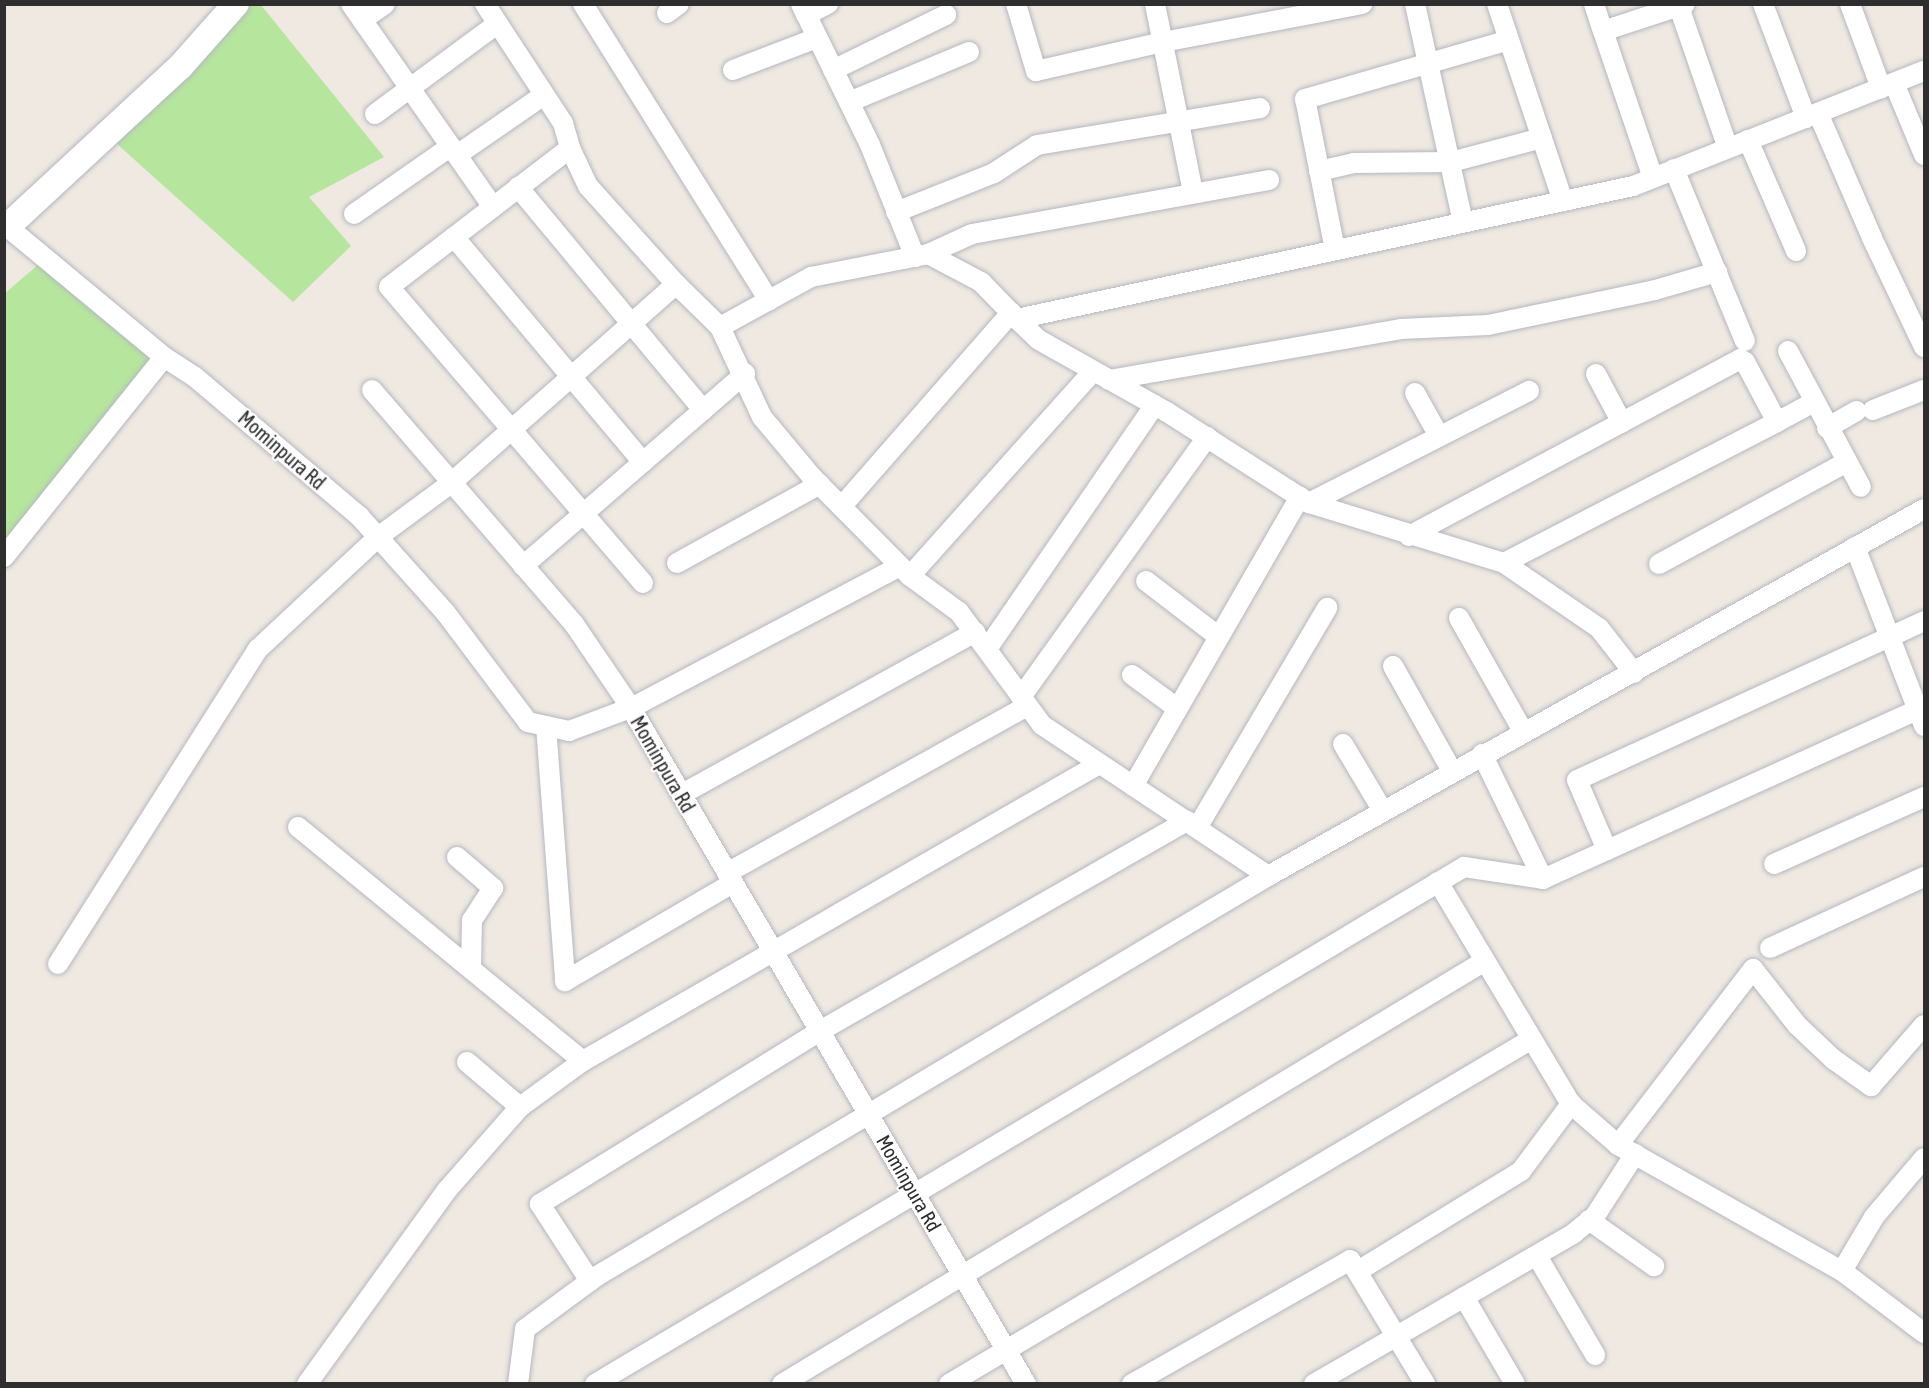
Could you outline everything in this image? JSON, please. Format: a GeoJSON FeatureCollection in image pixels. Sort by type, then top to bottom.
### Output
{"type":"FeatureCollection","features":[{"type":"Feature","properties":{"kind":"street"},"geometry":{"type":"LineString","coordinates":[[6,226],[180,67],[236,4]]}},
{"type":"Feature","properties":{"kind":"street"},"geometry":{"type":"LineString","coordinates":[[385,4],[357,12],[493,207]]}},
{"type":"Feature","properties":{"kind":"street"},"geometry":{"type":"LineString","coordinates":[[485,4],[563,123],[570,148],[588,186],[676,284],[720,327],[745,374],[762,417],[820,484],[905,571],[959,612],[1042,725],[1268,876]]}},
{"type":"Feature","properties":{"kind":"street"},"geometry":{"type":"LineString","coordinates":[[583,4],[769,300]]}},
{"type":"Feature","properties":{"kind":"street"},"geometry":{"type":"LineString","coordinates":[[828,4],[804,10],[849,102],[896,212],[921,255],[981,282],[1039,340],[1155,405],[1305,500],[1409,536],[1504,563],[1599,628],[1634,673]]}},
{"type":"Feature","properties":{"kind":"street"},"geometry":{"type":"LineString","coordinates":[[1016,4],[1036,71],[1162,42],[1362,4]]}},
{"type":"Feature","properties":{"kind":"street"},"geometry":{"type":"LineString","coordinates":[[1155,4],[1193,193]]}},
{"type":"Feature","properties":{"kind":"street"},"geometry":{"type":"LineString","coordinates":[[1414,4],[1463,222]]}},
{"type":"Feature","properties":{"kind":"street"},"geometry":{"type":"LineString","coordinates":[[1497,4],[1563,201]]}},
{"type":"Feature","properties":{"kind":"street"},"geometry":{"type":"LineString","coordinates":[[1594,4],[1653,178]]}},
{"type":"Feature","properties":{"kind":"street"},"geometry":{"type":"LineString","coordinates":[[1763,4],[1812,115],[1924,347]]}},
{"type":"Feature","properties":{"kind":"street"},"geometry":{"type":"LineString","coordinates":[[1850,4],[1924,155]]}},
{"type":"Feature","properties":{"kind":"street"},"geometry":{"type":"LineString","coordinates":[[1604,31],[1681,5],[1728,148]]}},
{"type":"Feature","properties":{"kind":"street"},"geometry":{"type":"LineString","coordinates":[[833,70],[946,15]]}},
{"type":"Feature","properties":{"kind":"street"},"geometry":{"type":"LineString","coordinates":[[375,114],[497,24]]}},
{"type":"Feature","properties":{"kind":"street"},"geometry":{"type":"LineString","coordinates":[[733,70],[817,38]]}},
{"type":"Feature","properties":{"kind":"street"},"geometry":{"type":"LineString","coordinates":[[1335,250],[1305,99],[1509,40]]}},
{"type":"Feature","properties":{"kind":"street"},"geometry":{"type":"LineString","coordinates":[[849,102],[969,52]]}},
{"type":"Feature","properties":{"kind":"street"},"geometry":{"type":"LineString","coordinates":[[842,506],[1014,316],[1563,201],[1653,178],[1924,71]]}},
{"type":"Feature","properties":{"kind":"street"},"geometry":{"type":"LineString","coordinates":[[354,214],[544,95]]}},
{"type":"Feature","properties":{"kind":"street"},"geometry":{"type":"LineString","coordinates":[[896,212],[994,173],[1037,145],[1260,108]]}},
{"type":"Feature","properties":{"kind":"street"},"geometry":{"type":"LineString","coordinates":[[1320,171],[1354,163],[1450,162],[1542,138]]}},
{"type":"Feature","properties":{"kind":"street"},"geometry":{"type":"LineString","coordinates":[[1748,140],[1796,251]]}},
{"type":"Feature","properties":{"kind":"street"},"geometry":{"type":"LineString","coordinates":[[570,148],[389,287],[643,583]]}},
{"type":"Feature","properties":{"kind":"street"},"geometry":{"type":"LineString","coordinates":[[1674,170],[1745,341]]}},
{"type":"Feature","properties":{"kind":"street"},"geometry":{"type":"LineString","coordinates":[[720,327],[811,278],[921,255],[972,234],[1269,180]]}},
{"type":"Feature","properties":{"kind":"street"},"geometry":{"type":"LineString","coordinates":[[518,188],[703,410]]}},
{"type":"Feature","properties":{"kind":"street","name":"Mominpura Rd"},"geometry":{"type":"LineString","coordinates":[[6,226],[164,357],[195,376],[378,537],[445,612],[528,722],[569,731],[631,708],[1026,1383]]}},
{"type":"Feature","properties":{"kind":"street"},"geometry":{"type":"LineString","coordinates":[[454,237],[643,462]]}},
{"type":"Feature","properties":{"kind":"street"},"geometry":{"type":"LineString","coordinates":[[372,390],[450,484],[574,624],[631,708],[905,571],[1101,375],[1401,328],[1488,325],[1655,291],[1717,272]]}},
{"type":"Feature","properties":{"kind":"street"},"geometry":{"type":"LineString","coordinates":[[58,964],[258,649],[378,537],[450,484],[676,284]]}},
{"type":"Feature","properties":{"kind":"street"},"geometry":{"type":"LineString","coordinates":[[1788,351],[1827,428],[1861,487]]}},
{"type":"Feature","properties":{"kind":"street"},"geometry":{"type":"LineString","coordinates":[[4,557],[164,357]]}},
{"type":"Feature","properties":{"kind":"street"},"geometry":{"type":"LineString","coordinates":[[1409,536],[1740,359],[1745,362],[1777,422]]}},
{"type":"Feature","properties":{"kind":"street"},"geometry":{"type":"LineString","coordinates":[[523,566],[745,374]]}},
{"type":"Feature","properties":{"kind":"street"},"geometry":{"type":"LineString","coordinates":[[1596,374],[1622,423]]}},
{"type":"Feature","properties":{"kind":"street"},"geometry":{"type":"LineString","coordinates":[[1827,428],[1865,411],[1924,390]]}},
{"type":"Feature","properties":{"kind":"street"},"geometry":{"type":"LineString","coordinates":[[1132,786],[1219,637],[1305,500],[1529,391]]}},
{"type":"Feature","properties":{"kind":"street"},"geometry":{"type":"LineString","coordinates":[[1415,393],[1439,436]]}},
{"type":"Feature","properties":{"kind":"street"},"geometry":{"type":"LineString","coordinates":[[1504,563],[1814,402]]}},
{"type":"Feature","properties":{"kind":"street"},"geometry":{"type":"LineString","coordinates":[[987,649],[1155,405]]}},
{"type":"Feature","properties":{"kind":"street"},"geometry":{"type":"LineString","coordinates":[[546,726],[565,981],[730,878],[1024,701],[1207,437]]}},
{"type":"Feature","properties":{"kind":"street"},"geometry":{"type":"LineString","coordinates":[[1659,564],[1847,462]]}},
{"type":"Feature","properties":{"kind":"street"},"geometry":{"type":"LineString","coordinates":[[678,563],[820,484]]}},
{"type":"Feature","properties":{"kind":"street"},"geometry":{"type":"LineString","coordinates":[[518,1383],[525,1329],[590,1281],[1268,876],[1523,731],[1634,673],[1924,509]]}},
{"type":"Feature","properties":{"kind":"street"},"geometry":{"type":"LineString","coordinates":[[595,1383],[1464,867],[1543,879],[1922,714],[1855,547]]}},
{"type":"Feature","properties":{"kind":"street"},"geometry":{"type":"LineString","coordinates":[[1146,581],[1219,637]]}},
{"type":"Feature","properties":{"kind":"street"},"geometry":{"type":"LineString","coordinates":[[590,1281],[540,1204],[820,1030],[1192,825],[1327,608]]}},
{"type":"Feature","properties":{"kind":"street"},"geometry":{"type":"LineString","coordinates":[[1459,618],[1523,731]]}},
{"type":"Feature","properties":{"kind":"street"},"geometry":{"type":"LineString","coordinates":[[1607,850],[1577,780],[1889,635],[1924,621]]}},
{"type":"Feature","properties":{"kind":"street"},"geometry":{"type":"LineString","coordinates":[[682,794],[975,632]]}},
{"type":"Feature","properties":{"kind":"street"},"geometry":{"type":"LineString","coordinates":[[1393,666],[1452,771]]}},
{"type":"Feature","properties":{"kind":"street"},"geometry":{"type":"LineString","coordinates":[[1132,675],[1178,708]]}},
{"type":"Feature","properties":{"kind":"street"},"geometry":{"type":"LineString","coordinates":[[1343,744],[1383,811]]}},
{"type":"Feature","properties":{"kind":"street"},"geometry":{"type":"LineString","coordinates":[[1482,754],[1543,879]]}},
{"type":"Feature","properties":{"kind":"street"},"geometry":{"type":"LineString","coordinates":[[307,1383],[447,1190],[520,1107],[583,1061],[1099,764]]}},
{"type":"Feature","properties":{"kind":"street"},"geometry":{"type":"LineString","coordinates":[[1773,864],[1924,797]]}},
{"type":"Feature","properties":{"kind":"street"},"geometry":{"type":"LineString","coordinates":[[298,827],[583,1061]]}},
{"type":"Feature","properties":{"kind":"street"},"geometry":{"type":"LineString","coordinates":[[457,857],[493,888],[472,920],[471,967]]}},
{"type":"Feature","properties":{"kind":"street"},"geometry":{"type":"LineString","coordinates":[[1770,948],[1924,877]]}},
{"type":"Feature","properties":{"kind":"street"},"geometry":{"type":"LineString","coordinates":[[1438,882],[1572,1104],[1627,1150],[1842,1271],[1924,1333]]}},
{"type":"Feature","properties":{"kind":"street"},"geometry":{"type":"LineString","coordinates":[[782,1383],[1485,961]]}},
{"type":"Feature","properties":{"kind":"street"},"geometry":{"type":"LineString","coordinates":[[1314,1383],[1537,1256],[1589,1220],[1627,1150],[1753,969],[1797,1025],[1833,1059],[1871,1086],[1924,1025]]}},
{"type":"Feature","properties":{"kind":"street"},"geometry":{"type":"LineString","coordinates":[[949,1383],[1532,1039]]}},
{"type":"Feature","properties":{"kind":"street"},"geometry":{"type":"LineString","coordinates":[[467,1062],[520,1107]]}},
{"type":"Feature","properties":{"kind":"street"},"geometry":{"type":"LineString","coordinates":[[1358,1271],[1521,1171],[1572,1104]]}},
{"type":"Feature","properties":{"kind":"street"},"geometry":{"type":"LineString","coordinates":[[1842,1271],[1874,1217],[1924,1158]]}},
{"type":"Feature","properties":{"kind":"street"},"geometry":{"type":"LineString","coordinates":[[1589,1220],[1654,1266]]}},
{"type":"Feature","properties":{"kind":"street"},"geometry":{"type":"LineString","coordinates":[[1537,1256],[1595,1355]]}},
{"type":"Feature","properties":{"kind":"street"},"geometry":{"type":"LineString","coordinates":[[1132,1383],[1346,1260],[1350,1260],[1358,1271],[1425,1383]]}},
{"type":"Feature","properties":{"kind":"street"},"geometry":{"type":"LineString","coordinates":[[1464,1297],[1515,1383]]}},
{"type":"Feature","properties":{"kind":"green space"},"geometry":{"type":"Polygon","coordinates":[[[236,5],[261,5],[384,157],[309,197],[351,246],[293,302],[107,135],[236,5]]]}},
{"type":"Feature","properties":{"kind":"green space"},"geometry":{"type":"Polygon","coordinates":[[[46,258],[164,357],[17,541],[4,533],[4,294],[46,258]]]}}]}
